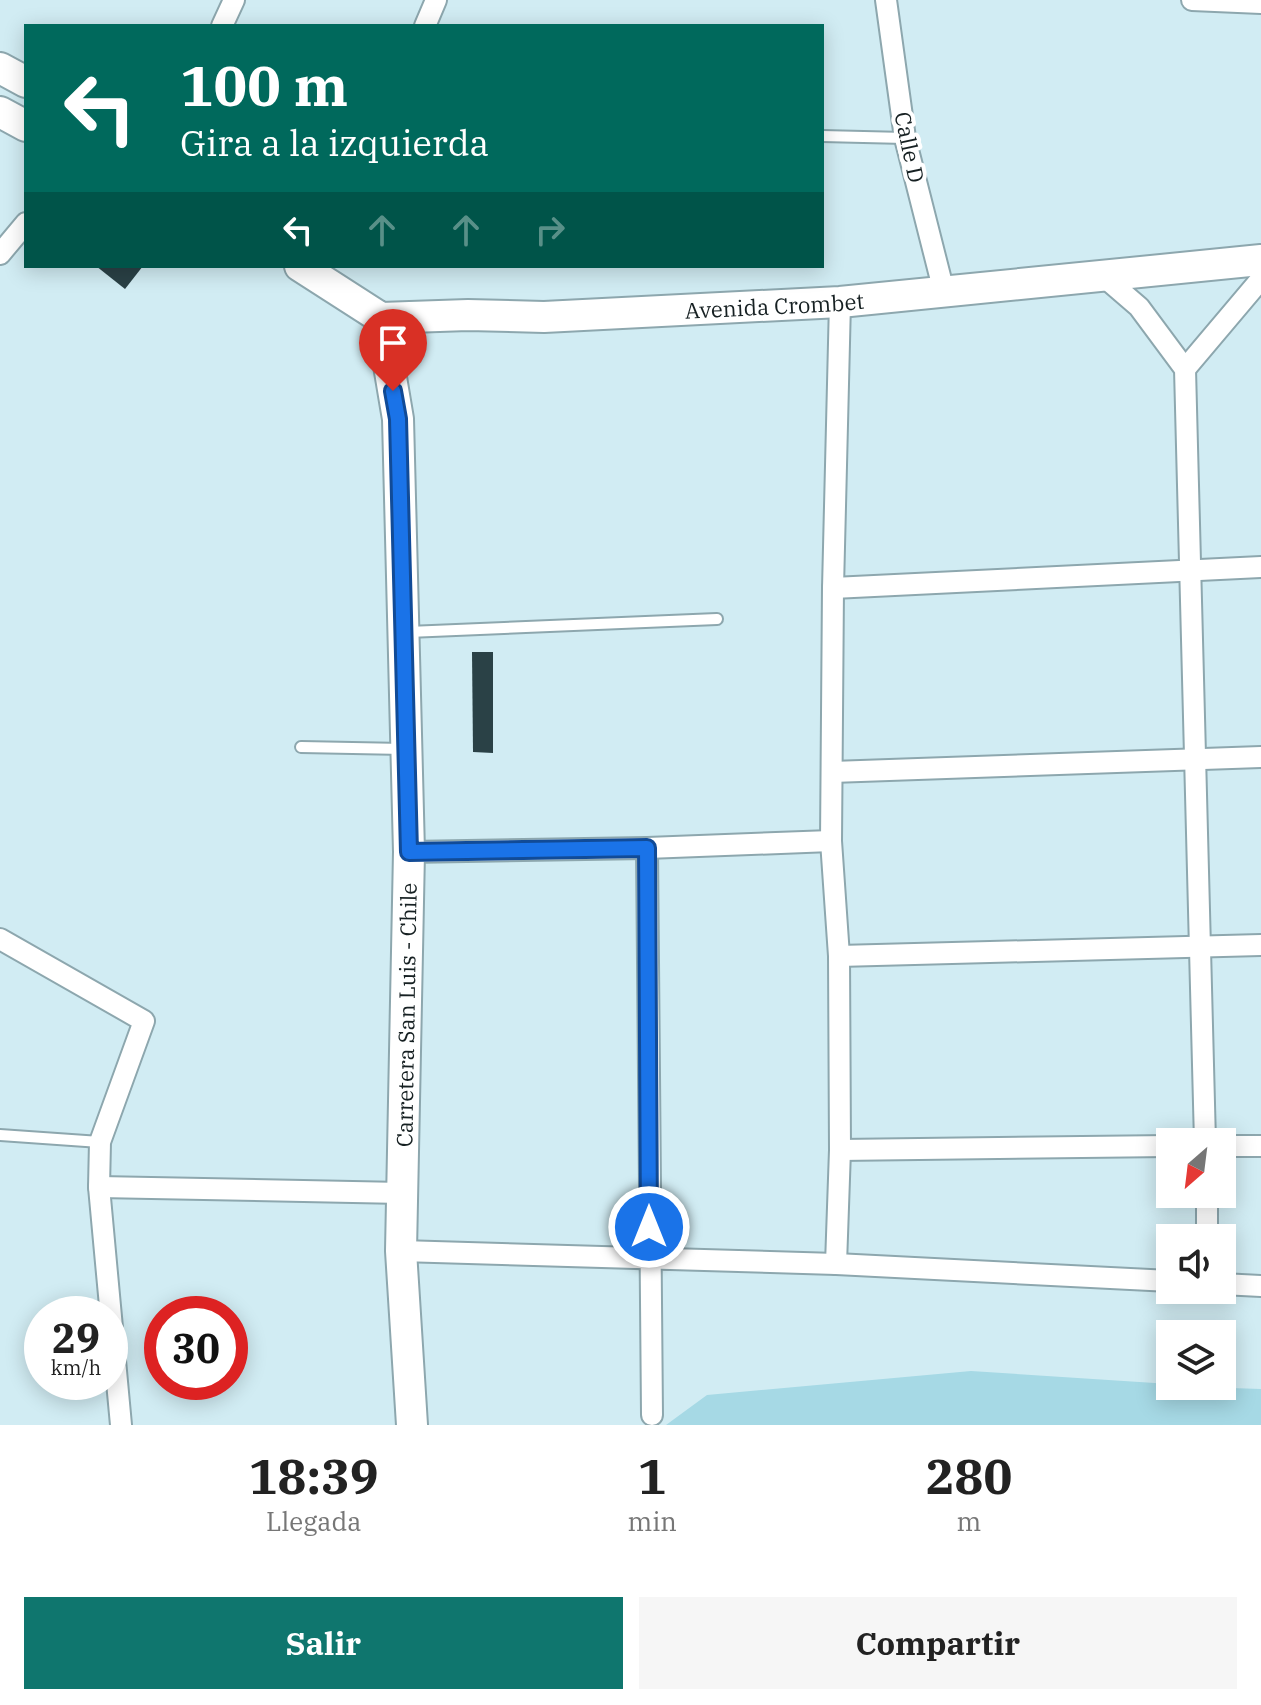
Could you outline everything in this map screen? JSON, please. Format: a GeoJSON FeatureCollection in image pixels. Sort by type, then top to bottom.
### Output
{"type":"FeatureCollection","features":[{"type":"Feature","properties":{"kind":"street"},"geometry":{"type":"LineString","coordinates":[[223,24],[234,0]]}},
{"type":"Feature","properties":{"kind":"street"},"geometry":{"type":"LineString","coordinates":[[426,24],[436,0]]}},
{"type":"Feature","properties":{"kind":"street","name":"Calle D"},"geometry":{"type":"LineString","coordinates":[[886,0],[905,138],[944,292]]}},
{"type":"Feature","properties":{"kind":"street"},"geometry":{"type":"LineString","coordinates":[[1192,0],[1261,3]]}},
{"type":"Feature","properties":{"kind":"street"},"geometry":{"type":"LineString","coordinates":[[0,68],[24,81]]}},
{"type":"Feature","properties":{"kind":"street"},"geometry":{"type":"LineString","coordinates":[[0,112],[24,125]]}},
{"type":"Feature","properties":{"kind":"street"},"geometry":{"type":"LineString","coordinates":[[0,254],[24,225]]}},
{"type":"Feature","properties":{"kind":"street","name":"Avenida Crombet"},"geometry":{"type":"LineString","coordinates":[[381,318],[468,315],[544,317],[840,302],[1261,260]]}},
{"type":"Feature","properties":{"kind":"street"},"geometry":{"type":"LineString","coordinates":[[315,270],[381,318]]}},
{"type":"Feature","properties":{"kind":"street"},"geometry":{"type":"LineString","coordinates":[[1103,276],[1139,307],[1185,369],[1205,1128]]}},
{"type":"Feature","properties":{"kind":"street"},"geometry":{"type":"LineString","coordinates":[[1185,369],[1261,279]]}},
{"type":"Feature","properties":{"kind":"street"},"geometry":{"type":"LineString","coordinates":[[836,1264],[840,1150],[839,956],[831,841],[840,302]]}},
{"type":"Feature","properties":{"kind":"street","name":"Carretera San Luis - Chile"},"geometry":{"type":"LineString","coordinates":[[381,318],[398,419],[409,852],[401,1251],[412,1425]]}},
{"type":"Feature","properties":{"kind":"street"},"geometry":{"type":"LineString","coordinates":[[833,588],[1261,567]]}},
{"type":"Feature","properties":{"kind":"street"},"geometry":{"type":"LineString","coordinates":[[832,772],[1261,757]]}},
{"type":"Feature","properties":{"kind":"street"},"geometry":{"type":"LineString","coordinates":[[409,852],[831,841]]}},
{"type":"Feature","properties":{"kind":"street"},"geometry":{"type":"LineString","coordinates":[[647,848],[652,1415]]}},
{"type":"Feature","properties":{"kind":"street"},"geometry":{"type":"LineString","coordinates":[[0,939],[144,1021],[100,1142],[99,1187],[121,1425]]}},
{"type":"Feature","properties":{"kind":"street"},"geometry":{"type":"LineString","coordinates":[[839,956],[1261,945]]}},
{"type":"Feature","properties":{"kind":"street"},"geometry":{"type":"LineString","coordinates":[[840,1150],[1156,1146]]}},
{"type":"Feature","properties":{"kind":"street"},"geometry":{"type":"LineString","coordinates":[[1236,1146],[1261,1146]]}},
{"type":"Feature","properties":{"kind":"street"},"geometry":{"type":"LineString","coordinates":[[99,1187],[402,1193]]}},
{"type":"Feature","properties":{"kind":"street"},"geometry":{"type":"LineString","coordinates":[[401,1251],[836,1264],[1156,1280]]}},
{"type":"Feature","properties":{"kind":"street"},"geometry":{"type":"LineString","coordinates":[[1236,1285],[1261,1286]]}},
{"type":"Feature","properties":{"kind":"lane"},"geometry":{"type":"LineString","coordinates":[[824,136],[905,138]]}},
{"type":"Feature","properties":{"kind":"lane"},"geometry":{"type":"LineString","coordinates":[[403,632],[717,619]]}},
{"type":"Feature","properties":{"kind":"lane"},"geometry":{"type":"LineString","coordinates":[[301,747],[406,749]]}},
{"type":"Feature","properties":{"kind":"lane"},"geometry":{"type":"LineString","coordinates":[[0,1135],[100,1142]]}},
{"type":"Feature","properties":{"kind":"shaded area"},"geometry":{"type":"Polygon","coordinates":[[[971,1371],[1156,1383],[1156,1400],[1236,1400],[1236,1388],[1261,1389],[1261,1425],[666,1425],[707,1395],[971,1371]]]}},
{"type":"Feature","properties":{"kind":"building"},"geometry":{"type":"Polygon","coordinates":[[[99,268],[141,268],[125,289],[99,268]]]}},
{"type":"Feature","properties":{"kind":"building"},"geometry":{"type":"Polygon","coordinates":[[[472,652],[493,652],[493,753],[473,752],[472,652]]]}},
{"type":"Feature","properties":{"kind":"route"},"geometry":{"type":"LineString","coordinates":[[393,391],[398,419],[409,852],[647,848],[649,1227]]}}]}
